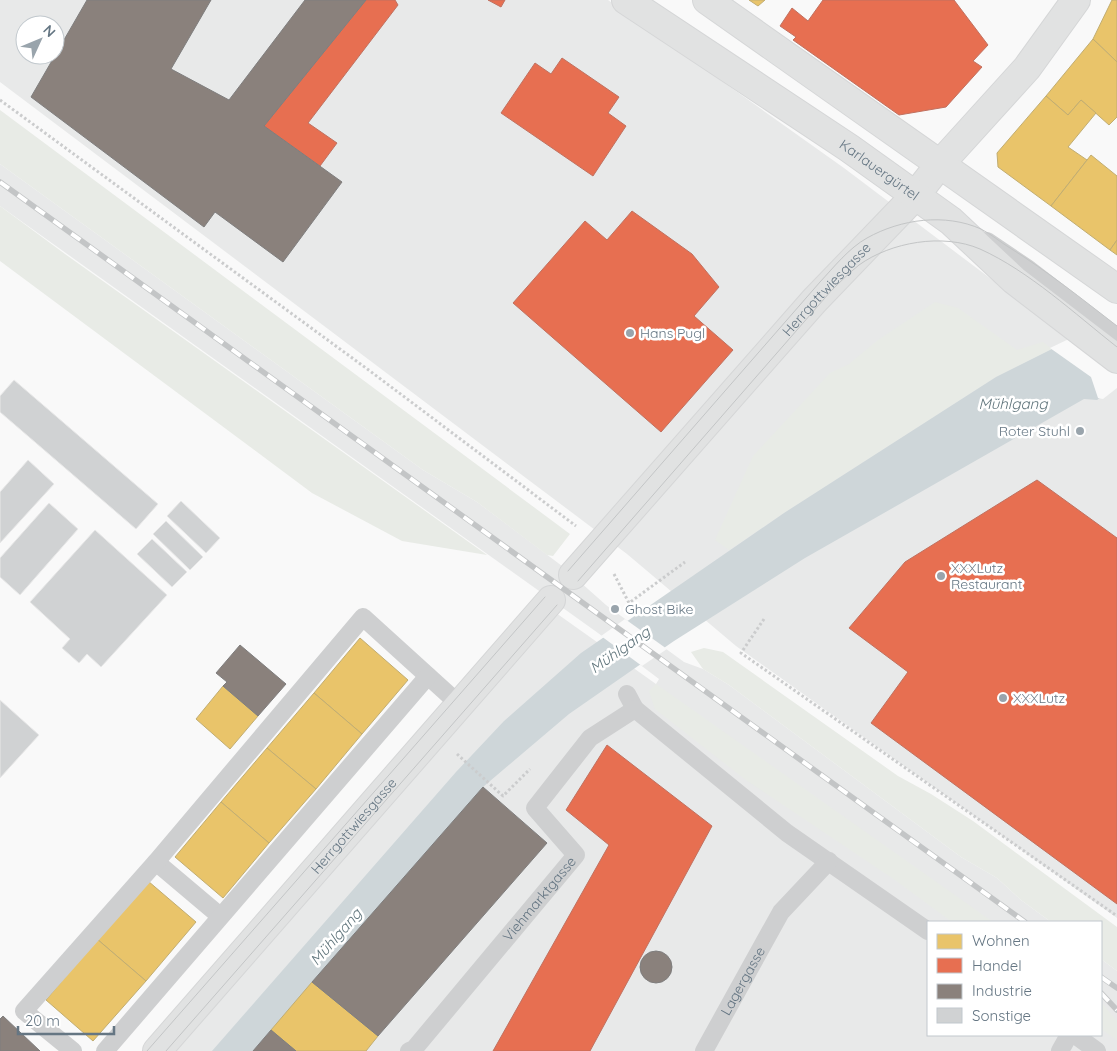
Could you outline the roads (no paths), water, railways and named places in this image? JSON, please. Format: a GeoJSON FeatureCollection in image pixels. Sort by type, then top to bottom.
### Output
{"type":"FeatureCollection","features":[{"type":"Feature","properties":{"kind":"main road","name":"Karlauergürtel"},"geometry":{"type":"LineString","coordinates":[[626,0],[850,148],[951,221],[1014,280],[1084,323],[1117,359]]}},
{"type":"Feature","properties":{"kind":"main road"},"geometry":{"type":"LineString","coordinates":[[707,0],[1117,289]]}},
{"type":"Feature","properties":{"kind":"main road","name":"Herrgottwiesgasse"},"geometry":{"type":"LineString","coordinates":[[573,575],[814,301],[915,196],[940,164],[1027,68],[1076,0]]}},
{"type":"Feature","properties":{"kind":"main road","name":"Herrgottwiesgasse"},"geometry":{"type":"LineString","coordinates":[[156,1051],[451,697],[551,600]]}},
{"type":"Feature","properties":{"kind":"lane"},"geometry":{"type":"LineString","coordinates":[[1084,323],[1117,337]]}},
{"type":"Feature","properties":{"kind":"lane"},"geometry":{"type":"LineString","coordinates":[[74,1051],[24,1011],[156,862],[363,618],[451,697]]}},
{"type":"Feature","properties":{"kind":"lane"},"geometry":{"type":"LineString","coordinates":[[105,1051],[428,676]]}},
{"type":"Feature","properties":{"kind":"lane","name":"Viehmarktgasse"},"geometry":{"type":"LineString","coordinates":[[409,1051],[414,1049],[576,855],[535,808],[590,738],[631,702],[787,833],[927,930]]}},
{"type":"Feature","properties":{"kind":"lane","name":"Lagergasse"},"geometry":{"type":"LineString","coordinates":[[704,1051],[782,912],[829,861]]}},
{"type":"Feature","properties":{"kind":"lane"},"geometry":{"type":"LineString","coordinates":[[156,862],[220,916]]}},
{"type":"Feature","properties":{"kind":"lane"},"geometry":{"type":"LineString","coordinates":[[1060,1051],[1068,1036]]}},
{"type":"Feature","properties":{"kind":"lane"},"geometry":{"type":"LineString","coordinates":[[1076,1036],[1097,1051]]}},
{"type":"Feature","properties":{"kind":"water","name":"Mühlgang"},"geometry":{"type":"Polygon","coordinates":[[[1052,349],[1117,385],[1097,400],[1084,399],[805,558],[674,641],[569,714],[483,787],[253,1051],[212,1051],[456,772],[504,721],[581,653],[784,513],[996,377],[1052,349]]]}},
{"type":"Feature","properties":{"kind":"tram line"},"geometry":{"type":"LineString","coordinates":[[568,571],[836,264],[860,242],[880,232],[894,226],[923,220],[953,221],[981,229],[1051,276],[1117,326]]}},
{"type":"Feature","properties":{"kind":"tram line"},"geometry":{"type":"LineString","coordinates":[[578,581],[831,291],[848,274],[872,257],[918,242],[950,242],[980,249],[1034,281],[1117,347]]}},
{"type":"Feature","properties":{"kind":"tram line"},"geometry":{"type":"LineString","coordinates":[[147,1051],[545,597]]}},
{"type":"Feature","properties":{"kind":"tram line"},"geometry":{"type":"LineString","coordinates":[[166,1051],[557,605]]}},
{"type":"Feature","properties":{"kind":"railway"},"geometry":{"type":"LineString","coordinates":[[0,182],[1024,921]]}},
{"type":"Feature","properties":{"kind":"railway"},"geometry":{"type":"LineString","coordinates":[[1102,978],[1117,988]]}},
{"type":"Feature","properties":{"kind":"railway"},"geometry":{"type":"LineString","coordinates":[[1102,994],[1117,1010]]}},
{"type":"Feature","properties":{"kind":"place","name":"Hans Pugl"},"geometry":{"type":"Point","coordinates":[630,333]}},
{"type":"Feature","properties":{"kind":"place","name":"Roter Stuhl"},"geometry":{"type":"Point","coordinates":[1080,431]}},
{"type":"Feature","properties":{"kind":"place","name":"XXXLutz Restaurant"},"geometry":{"type":"Point","coordinates":[941,576]}},
{"type":"Feature","properties":{"kind":"place","name":"Ghost Bike"},"geometry":{"type":"Point","coordinates":[615,609]}},
{"type":"Feature","properties":{"kind":"place","name":"XXXLutz"},"geometry":{"type":"Point","coordinates":[1003,698]}}]}
